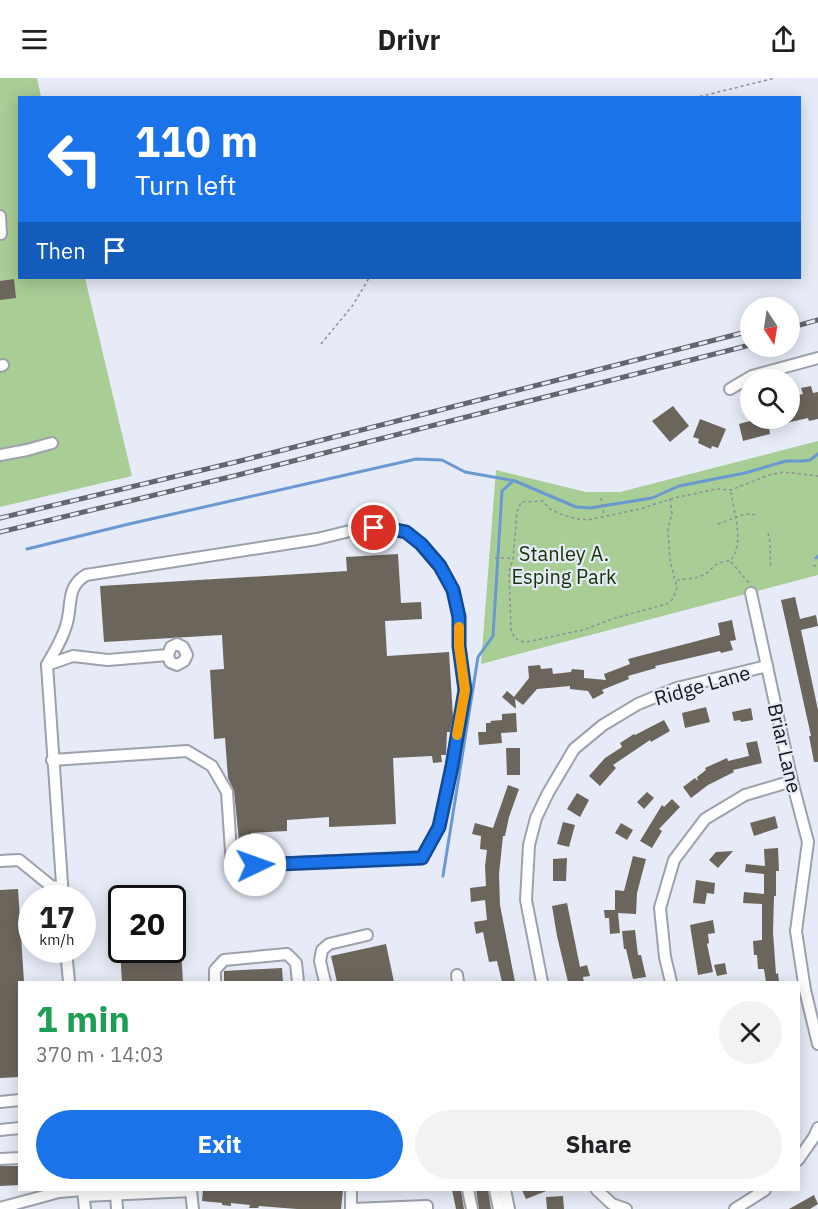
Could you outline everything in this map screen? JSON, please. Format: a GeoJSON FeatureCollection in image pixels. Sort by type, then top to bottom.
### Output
{"type":"FeatureCollection","features":[{"type":"Feature","properties":{"kind":"street"},"geometry":{"type":"LineString","coordinates":[[0,216],[1,234]]}},
{"type":"Feature","properties":{"kind":"street"},"geometry":{"type":"LineString","coordinates":[[730,389],[753,376],[818,358]]}},
{"type":"Feature","properties":{"kind":"street"},"geometry":{"type":"LineString","coordinates":[[0,455],[52,443]]}},
{"type":"Feature","properties":{"kind":"street"},"geometry":{"type":"LineString","coordinates":[[52,760],[187,751],[212,766],[227,792],[232,866],[422,858],[439,827],[465,690],[459,646],[459,617],[453,590],[440,566],[421,544],[406,532],[386,528],[362,528],[317,539],[86,575],[76,581],[72,589],[68,623],[62,640],[47,665],[52,760],[61,885]]}},
{"type":"Feature","properties":{"kind":"street","name":"Briar Lane"},"geometry":{"type":"LineString","coordinates":[[750,588],[792,781],[813,841],[796,931],[805,990],[818,1044]]}},
{"type":"Feature","properties":{"kind":"street"},"geometry":{"type":"LineString","coordinates":[[47,665],[73,656],[108,660],[168,655]]}},
{"type":"Feature","properties":{"kind":"street","name":"Ridge Lane"},"geometry":{"type":"LineString","coordinates":[[542,981],[526,900],[529,845],[536,818],[574,749],[603,725],[638,704],[677,688],[767,666]]}},
{"type":"Feature","properties":{"kind":"street"},"geometry":{"type":"LineString","coordinates":[[671,981],[665,957],[660,908],[674,860],[705,819],[745,795],[792,781]]}},
{"type":"Feature","properties":{"kind":"street"},"geometry":{"type":"LineString","coordinates":[[0,861],[19,860],[50,885]]}},
{"type":"Feature","properties":{"kind":"street"},"geometry":{"type":"LineString","coordinates":[[325,981],[320,961],[322,950],[329,944],[367,935]]}},
{"type":"Feature","properties":{"kind":"street"},"geometry":{"type":"LineString","coordinates":[[215,981],[215,970],[224,960],[287,954],[296,963],[298,981]]}},
{"type":"Feature","properties":{"kind":"street"},"geometry":{"type":"LineString","coordinates":[[67,963],[69,981]]}},
{"type":"Feature","properties":{"kind":"street"},"geometry":{"type":"LineString","coordinates":[[0,1102],[18,1100]]}},
{"type":"Feature","properties":{"kind":"street"},"geometry":{"type":"LineString","coordinates":[[0,1130],[18,1128]]}},
{"type":"Feature","properties":{"kind":"street"},"geometry":{"type":"LineString","coordinates":[[800,1157],[818,1128]]}},
{"type":"Feature","properties":{"kind":"street"},"geometry":{"type":"LineString","coordinates":[[0,1160],[18,1158]]}},
{"type":"Feature","properties":{"kind":"street"},"geometry":{"type":"LineString","coordinates":[[0,1208],[59,1192],[116,1194],[191,1191],[192,1209]]}},
{"type":"Feature","properties":{"kind":"street"},"geometry":{"type":"LineString","coordinates":[[468,1191],[472,1209]]}},
{"type":"Feature","properties":{"kind":"street"},"geometry":{"type":"LineString","coordinates":[[495,1191],[499,1209]]}},
{"type":"Feature","properties":{"kind":"street"},"geometry":{"type":"LineString","coordinates":[[505,1191],[509,1209]]}},
{"type":"Feature","properties":{"kind":"street"},"geometry":{"type":"LineString","coordinates":[[598,1191],[612,1204],[626,1209]]}},
{"type":"Feature","properties":{"kind":"street"},"geometry":{"type":"LineString","coordinates":[[735,1209],[763,1191]]}},
{"type":"Feature","properties":{"kind":"street"},"geometry":{"type":"LineString","coordinates":[[83,1192],[85,1209]]}},
{"type":"Feature","properties":{"kind":"street"},"geometry":{"type":"LineString","coordinates":[[351,1193],[351,1209],[427,1206],[427,1209]]}},
{"type":"Feature","properties":{"kind":"street"},"geometry":{"type":"LineString","coordinates":[[116,1194],[117,1209]]}},
{"type":"Feature","properties":{"kind":"path"},"geometry":{"type":"LineString","coordinates":[[702,96],[776,78]]}},
{"type":"Feature","properties":{"kind":"path"},"geometry":{"type":"LineString","coordinates":[[321,344],[353,305],[368,279]]}},
{"type":"Feature","properties":{"kind":"path"},"geometry":{"type":"LineString","coordinates":[[670,499],[672,513],[668,528],[670,560],[677,588],[667,604],[615,618],[583,630],[534,641],[518,641],[514,637],[509,572],[513,559],[517,512],[521,502],[543,501],[550,509],[577,519],[588,520],[640,509],[670,499],[716,489],[730,490],[783,472],[818,476]]}},
{"type":"Feature","properties":{"kind":"path"},"geometry":{"type":"LineString","coordinates":[[730,490],[737,548],[730,561]]}},
{"type":"Feature","properties":{"kind":"path"},"geometry":{"type":"LineString","coordinates":[[601,498],[604,516]]}},
{"type":"Feature","properties":{"kind":"path"},"geometry":{"type":"LineString","coordinates":[[718,524],[745,514],[758,514]]}},
{"type":"Feature","properties":{"kind":"path"},"geometry":{"type":"LineString","coordinates":[[768,533],[771,544],[771,568]]}},
{"type":"Feature","properties":{"kind":"path"},"geometry":{"type":"LineString","coordinates":[[495,558],[513,559]]}},
{"type":"Feature","properties":{"kind":"path"},"geometry":{"type":"LineString","coordinates":[[676,580],[703,575],[720,561],[730,561]]}},
{"type":"Feature","properties":{"kind":"path"},"geometry":{"type":"LineString","coordinates":[[730,561],[750,588]]}},
{"type":"Feature","properties":{"kind":"path"},"geometry":{"type":"LineString","coordinates":[[813,566],[818,565]]}},
{"type":"Feature","properties":{"kind":"green space"},"geometry":{"type":"Polygon","coordinates":[[[0,78],[37,78],[41,96],[18,96],[18,279],[85,279],[132,476],[0,507],[0,78]]]}},
{"type":"Feature","properties":{"kind":"green space","name":"Stanley A. Esping Park"},"geometry":{"type":"Polygon","coordinates":[[[818,441],[818,575],[481,664],[496,470],[586,492],[620,492],[818,441]]]}},
{"type":"Feature","properties":{"kind":"building"},"geometry":{"type":"Polygon","coordinates":[[[14,279],[16,298],[0,300],[0,281],[14,279]]]}},
{"type":"Feature","properties":{"kind":"building"},"geometry":{"type":"Polygon","coordinates":[[[811,386],[813,393],[818,392],[818,419],[800,420],[800,395],[803,394],[801,388],[811,386]]]}},
{"type":"Feature","properties":{"kind":"building"},"geometry":{"type":"Polygon","coordinates":[[[673,406],[689,426],[670,442],[652,421],[673,406]]]}},
{"type":"Feature","properties":{"kind":"building"},"geometry":{"type":"Polygon","coordinates":[[[700,419],[726,429],[718,448],[712,446],[711,449],[698,443],[699,439],[693,437],[700,419]]]}},
{"type":"Feature","properties":{"kind":"building"},"geometry":{"type":"Polygon","coordinates":[[[740,429],[769,429],[770,434],[743,441],[740,429]]]}},
{"type":"Feature","properties":{"kind":"building"},"geometry":{"type":"Polygon","coordinates":[[[398,554],[401,603],[421,602],[422,619],[385,621],[387,656],[449,652],[453,717],[450,732],[447,732],[446,755],[441,755],[442,762],[433,763],[432,756],[393,758],[396,824],[329,827],[329,817],[287,820],[287,831],[251,833],[252,850],[240,851],[234,791],[228,778],[225,738],[214,739],[210,670],[224,669],[222,635],[104,642],[100,586],[347,571],[346,557],[398,554]]]}},
{"type":"Feature","properties":{"kind":"building"},"geometry":{"type":"Polygon","coordinates":[[[795,597],[800,619],[816,615],[818,626],[801,630],[818,710],[818,762],[814,762],[809,736],[811,736],[781,600],[795,597]]]}},
{"type":"Feature","properties":{"kind":"building"},"geometry":{"type":"Polygon","coordinates":[[[732,620],[736,640],[730,641],[733,650],[655,666],[656,668],[628,676],[629,679],[602,690],[604,693],[593,699],[588,691],[570,689],[570,686],[537,689],[523,705],[515,699],[516,709],[502,697],[507,691],[514,697],[529,678],[528,666],[540,665],[541,669],[552,668],[553,674],[571,672],[572,669],[584,670],[584,678],[606,680],[604,674],[630,664],[628,659],[720,635],[718,623],[732,620]]]}},
{"type":"Feature","properties":{"kind":"building"},"geometry":{"type":"Polygon","coordinates":[[[706,707],[710,722],[685,728],[682,713],[706,707]]]}},
{"type":"Feature","properties":{"kind":"building"},"geometry":{"type":"Polygon","coordinates":[[[751,708],[753,720],[734,721],[732,712],[751,708]]]}},
{"type":"Feature","properties":{"kind":"building"},"geometry":{"type":"Polygon","coordinates":[[[516,713],[517,732],[501,733],[502,743],[479,745],[478,732],[486,732],[486,723],[502,720],[502,714],[516,713]]]}},
{"type":"Feature","properties":{"kind":"building"},"geometry":{"type":"Polygon","coordinates":[[[664,720],[670,731],[651,742],[650,740],[613,765],[616,768],[600,786],[589,776],[605,758],[622,747],[620,743],[664,720]]]}},
{"type":"Feature","properties":{"kind":"building"},"geometry":{"type":"Polygon","coordinates":[[[757,741],[762,763],[733,770],[734,772],[708,785],[691,798],[683,787],[695,778],[698,781],[697,777],[706,770],[705,768],[727,758],[728,761],[749,756],[746,743],[757,741]]]}},
{"type":"Feature","properties":{"kind":"building"},"geometry":{"type":"Polygon","coordinates":[[[506,748],[520,748],[520,775],[507,775],[506,748]]]}},
{"type":"Feature","properties":{"kind":"building"},"geometry":{"type":"Polygon","coordinates":[[[508,785],[519,789],[505,836],[503,836],[499,874],[500,905],[515,981],[502,981],[497,961],[489,962],[483,932],[476,934],[474,922],[487,920],[485,900],[471,902],[470,888],[486,886],[487,850],[480,849],[481,836],[472,834],[475,823],[493,828],[508,785]]]}},
{"type":"Feature","properties":{"kind":"building"},"geometry":{"type":"Polygon","coordinates":[[[647,792],[654,798],[644,809],[637,802],[647,792]]]}},
{"type":"Feature","properties":{"kind":"building"},"geometry":{"type":"Polygon","coordinates":[[[577,793],[589,800],[580,817],[567,809],[577,793]]]}},
{"type":"Feature","properties":{"kind":"building"},"geometry":{"type":"Polygon","coordinates":[[[672,799],[680,807],[659,829],[662,831],[652,848],[640,841],[662,805],[664,807],[672,799]]]}},
{"type":"Feature","properties":{"kind":"building"},"geometry":{"type":"Polygon","coordinates":[[[775,816],[778,828],[754,836],[750,823],[775,816]]]}},
{"type":"Feature","properties":{"kind":"building"},"geometry":{"type":"Polygon","coordinates":[[[563,822],[575,825],[569,847],[557,844],[563,822]]]}},
{"type":"Feature","properties":{"kind":"building"},"geometry":{"type":"Polygon","coordinates":[[[621,823],[633,830],[627,840],[615,833],[621,823]]]}},
{"type":"Feature","properties":{"kind":"building"},"geometry":{"type":"Polygon","coordinates":[[[778,848],[779,871],[776,871],[773,932],[776,974],[778,973],[779,981],[766,981],[764,969],[758,969],[757,955],[754,955],[753,941],[762,940],[762,904],[743,903],[744,892],[764,894],[764,874],[745,872],[746,864],[765,866],[764,849],[778,848]]]}},
{"type":"Feature","properties":{"kind":"building"},"geometry":{"type":"Polygon","coordinates":[[[733,851],[718,868],[709,860],[716,852],[733,851]]]}},
{"type":"Feature","properties":{"kind":"building"},"geometry":{"type":"Polygon","coordinates":[[[633,856],[646,859],[637,893],[636,914],[618,913],[620,933],[610,934],[609,918],[605,918],[604,910],[615,910],[615,890],[624,891],[633,856]]]}},
{"type":"Feature","properties":{"kind":"building"},"geometry":{"type":"Polygon","coordinates":[[[567,858],[566,881],[553,881],[553,859],[567,858]]]}},
{"type":"Feature","properties":{"kind":"building"},"geometry":{"type":"Polygon","coordinates":[[[696,880],[715,883],[714,894],[707,893],[705,904],[693,903],[696,880]]]}},
{"type":"Feature","properties":{"kind":"building"},"geometry":{"type":"Polygon","coordinates":[[[18,889],[18,963],[23,963],[24,981],[18,981],[18,1077],[0,1078],[0,890],[18,889]]]}},
{"type":"Feature","properties":{"kind":"building"},"geometry":{"type":"Polygon","coordinates":[[[567,903],[580,967],[587,965],[590,976],[583,977],[584,981],[568,981],[552,906],[567,903]]]}},
{"type":"Feature","properties":{"kind":"building"},"geometry":{"type":"Polygon","coordinates":[[[713,920],[715,933],[708,934],[709,943],[707,944],[713,972],[698,975],[690,925],[713,920]]]}},
{"type":"Feature","properties":{"kind":"building"},"geometry":{"type":"Polygon","coordinates":[[[635,930],[638,955],[641,955],[646,977],[633,979],[626,949],[624,949],[622,931],[635,930]]]}},
{"type":"Feature","properties":{"kind":"building"},"geometry":{"type":"Polygon","coordinates":[[[386,944],[394,981],[337,981],[331,956],[386,944]]]}},
{"type":"Feature","properties":{"kind":"building"},"geometry":{"type":"Polygon","coordinates":[[[121,963],[182,963],[183,981],[122,981],[121,963]]]}},
{"type":"Feature","properties":{"kind":"building"},"geometry":{"type":"Polygon","coordinates":[[[725,963],[727,974],[717,976],[714,965],[725,963]]]}},
{"type":"Feature","properties":{"kind":"building"},"geometry":{"type":"Polygon","coordinates":[[[282,968],[283,981],[224,981],[224,971],[282,968]]]}},
{"type":"Feature","properties":{"kind":"building"},"geometry":{"type":"Polygon","coordinates":[[[0,1166],[18,1166],[18,1185],[0,1186],[0,1166]]]}},
{"type":"Feature","properties":{"kind":"building"},"geometry":{"type":"Polygon","coordinates":[[[203,1191],[343,1191],[341,1209],[259,1206],[249,1208],[250,1205],[231,1203],[231,1206],[202,1201],[203,1191]]]}},
{"type":"Feature","properties":{"kind":"building"},"geometry":{"type":"Polygon","coordinates":[[[452,1191],[461,1191],[464,1209],[456,1209],[452,1191]]]}},
{"type":"Feature","properties":{"kind":"building"},"geometry":{"type":"Polygon","coordinates":[[[476,1191],[488,1191],[491,1209],[479,1209],[476,1191]]]}},
{"type":"Feature","properties":{"kind":"building"},"geometry":{"type":"Polygon","coordinates":[[[522,1191],[546,1191],[526,1199],[522,1191]]]}},
{"type":"Feature","properties":{"kind":"building"},"geometry":{"type":"Polygon","coordinates":[[[814,1195],[818,1204],[810,1209],[789,1209],[814,1195]]]}},
{"type":"Feature","properties":{"kind":"building"},"geometry":{"type":"Polygon","coordinates":[[[563,1196],[564,1209],[547,1209],[546,1197],[563,1196]]]}},
{"type":"Feature","properties":{"kind":"waterway"},"geometry":{"type":"LineString","coordinates":[[27,549],[416,459],[442,460],[465,472],[515,481],[576,507],[590,508],[652,498],[679,486],[745,473],[786,461],[810,460],[818,454]]}},
{"type":"Feature","properties":{"kind":"waterway"},"geometry":{"type":"LineString","coordinates":[[443,876],[478,657],[493,636],[502,491],[513,481]]}},
{"type":"Feature","properties":{"kind":"railway"},"geometry":{"type":"LineString","coordinates":[[800,325],[818,320]]}},
{"type":"Feature","properties":{"kind":"railway"},"geometry":{"type":"LineString","coordinates":[[0,518],[236,462],[740,334]]}},
{"type":"Feature","properties":{"kind":"railway"},"geometry":{"type":"LineString","coordinates":[[0,532],[238,475],[740,348]]}},
{"type":"Feature","properties":{"kind":"slow traffic"},"geometry":{"type":"LineString","coordinates":[[457,735],[465,690],[459,646],[459,627]]}},
{"type":"Feature","properties":{"kind":"route"},"geometry":{"type":"LineString","coordinates":[[255,865],[422,858],[439,827],[465,690],[459,646],[459,617],[453,590],[440,566],[421,544],[406,532],[374,528]]}}]}
